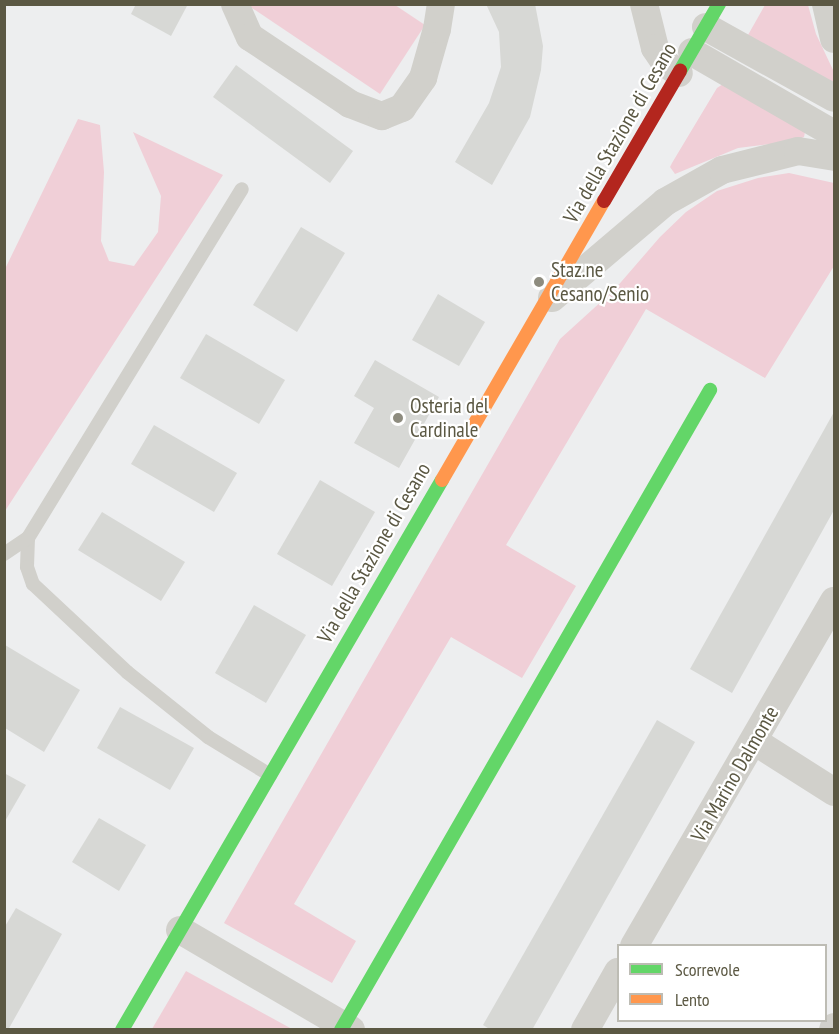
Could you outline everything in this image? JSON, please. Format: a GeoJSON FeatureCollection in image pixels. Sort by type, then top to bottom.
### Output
{"type":"FeatureCollection","features":[{"type":"Feature","properties":{"kind":"street"},"geometry":{"type":"LineString","coordinates":[[235,4],[250,37],[350,104],[382,116],[402,108],[423,78],[437,29],[441,4]]}},
{"type":"Feature","properties":{"kind":"street"},"geometry":{"type":"LineString","coordinates":[[644,4],[655,48],[665,63],[686,62],[834,134]]}},
{"type":"Feature","properties":{"kind":"street"},"geometry":{"type":"LineString","coordinates":[[826,4],[834,39]]}},
{"type":"Feature","properties":{"kind":"street"},"geometry":{"type":"LineString","coordinates":[[713,16],[834,98]]}},
{"type":"Feature","properties":{"kind":"street","name":"Via della Stazione di Cesano"},"geometry":{"type":"LineString","coordinates":[[122,1029],[713,16]]}},
{"type":"Feature","properties":{"kind":"street"},"geometry":{"type":"LineString","coordinates":[[541,308],[665,202],[722,170],[798,151],[834,157]]}},
{"type":"Feature","properties":{"kind":"street"},"geometry":{"type":"LineString","coordinates":[[180,930],[345,1028],[710,390]]}},
{"type":"Feature","properties":{"kind":"street","name":"Via Marino Dalmonte"},"geometry":{"type":"LineString","coordinates":[[635,944],[834,601]]}},
{"type":"Feature","properties":{"kind":"street"},"geometry":{"type":"LineString","coordinates":[[754,741],[834,792]]}},
{"type":"Feature","properties":{"kind":"street"},"geometry":{"type":"LineString","coordinates":[[585,1029],[617,974]]}},
{"type":"Feature","properties":{"kind":"lane"},"geometry":{"type":"LineString","coordinates":[[4,554],[28,538],[242,189]]}},
{"type":"Feature","properties":{"kind":"lane"},"geometry":{"type":"LineString","coordinates":[[28,538],[27,567],[33,584],[127,672],[208,737],[270,775]]}},
{"type":"Feature","properties":{"kind":"shaded area"},"geometry":{"type":"Polygon","coordinates":[[[246,4],[395,5],[425,25],[380,94],[246,4]]]}},
{"type":"Feature","properties":{"kind":"shaded area"},"geometry":{"type":"Polygon","coordinates":[[[765,5],[808,5],[816,34],[834,72],[834,85],[748,35],[765,5]]]}},
{"type":"Feature","properties":{"kind":"shaded area"},"geometry":{"type":"Polygon","coordinates":[[[723,84],[805,132],[804,137],[796,141],[738,148],[675,174],[670,167],[672,163],[717,88],[723,84]]]}},
{"type":"Feature","properties":{"kind":"shaded area"},"geometry":{"type":"Polygon","coordinates":[[[78,119],[100,125],[104,172],[101,241],[109,261],[134,266],[158,232],[161,196],[133,132],[223,175],[5,511],[5,269],[78,119]]]}},
{"type":"Feature","properties":{"kind":"shaded area"},"geometry":{"type":"Polygon","coordinates":[[[789,173],[834,183],[834,266],[765,378],[646,309],[506,545],[576,586],[522,678],[451,637],[294,904],[356,941],[332,983],[224,923],[560,339],[615,289],[660,237],[686,212],[717,191],[758,178],[789,173]]]}},
{"type":"Feature","properties":{"kind":"shaded area"},"geometry":{"type":"Polygon","coordinates":[[[186,971],[292,1029],[152,1029],[186,971]]]}},
{"type":"Feature","properties":{"kind":"building"},"geometry":{"type":"Polygon","coordinates":[[[136,4],[188,4],[171,36],[131,14],[136,4]]]}},
{"type":"Feature","properties":{"kind":"building"},"geometry":{"type":"Polygon","coordinates":[[[486,4],[535,4],[543,46],[541,70],[530,117],[492,185],[455,162],[489,103],[501,67],[499,32],[486,4]]]}},
{"type":"Feature","properties":{"kind":"building"},"geometry":{"type":"Polygon","coordinates":[[[236,65],[353,151],[330,183],[213,97],[236,65]]]}},
{"type":"Feature","properties":{"kind":"building"},"geometry":{"type":"Polygon","coordinates":[[[301,227],[345,253],[297,332],[253,305],[301,227]]]}},
{"type":"Feature","properties":{"kind":"building"},"geometry":{"type":"Polygon","coordinates":[[[438,294],[485,322],[459,366],[412,340],[438,294]]]}},
{"type":"Feature","properties":{"kind":"building"},"geometry":{"type":"Polygon","coordinates":[[[206,334],[285,380],[259,424],[180,378],[206,334]]]}},
{"type":"Feature","properties":{"kind":"building"},"geometry":{"type":"Polygon","coordinates":[[[375,360],[439,397],[399,468],[354,443],[374,408],[354,396],[375,360]]]}},
{"type":"Feature","properties":{"kind":"building"},"geometry":{"type":"Polygon","coordinates":[[[834,412],[834,510],[732,693],[690,669],[834,412]]]}},
{"type":"Feature","properties":{"kind":"building"},"geometry":{"type":"Polygon","coordinates":[[[154,425],[237,473],[214,512],[131,464],[154,425]]]}},
{"type":"Feature","properties":{"kind":"building"},"geometry":{"type":"Polygon","coordinates":[[[320,480],[375,512],[332,586],[277,554],[320,480]]]}},
{"type":"Feature","properties":{"kind":"building"},"geometry":{"type":"Polygon","coordinates":[[[102,512],[185,562],[161,601],[78,550],[102,512]]]}},
{"type":"Feature","properties":{"kind":"building"},"geometry":{"type":"Polygon","coordinates":[[[254,605],[306,635],[266,703],[215,673],[254,605]]]}},
{"type":"Feature","properties":{"kind":"building"},"geometry":{"type":"Polygon","coordinates":[[[5,645],[80,690],[44,752],[5,728],[5,645]]]}},
{"type":"Feature","properties":{"kind":"building"},"geometry":{"type":"Polygon","coordinates":[[[120,707],[194,748],[170,790],[97,748],[120,707]]]}},
{"type":"Feature","properties":{"kind":"building"},"geometry":{"type":"Polygon","coordinates":[[[657,720],[695,742],[532,1030],[491,1030],[483,1025],[657,720]]]}},
{"type":"Feature","properties":{"kind":"building"},"geometry":{"type":"Polygon","coordinates":[[[4,773],[26,785],[4,823],[4,773]]]}},
{"type":"Feature","properties":{"kind":"building"},"geometry":{"type":"Polygon","coordinates":[[[99,818],[146,845],[119,891],[72,862],[99,818]]]}},
{"type":"Feature","properties":{"kind":"building"},"geometry":{"type":"Polygon","coordinates":[[[16,908],[62,934],[8,1030],[4,1030],[4,928],[16,908]]]}},
{"type":"Feature","properties":{"kind":"traffic: fast"},"geometry":{"type":"LineString","coordinates":[[680,71],[719,4]]}},
{"type":"Feature","properties":{"kind":"traffic: fast"},"geometry":{"type":"LineString","coordinates":[[341,1030],[710,390]]}},
{"type":"Feature","properties":{"kind":"traffic: fast"},"geometry":{"type":"LineString","coordinates":[[122,1030],[442,480]]}},
{"type":"Feature","properties":{"kind":"traffic: slow"},"geometry":{"type":"LineString","coordinates":[[442,480],[604,201]]}},
{"type":"Feature","properties":{"kind":"traffic: jam"},"geometry":{"type":"LineString","coordinates":[[604,201],[680,71]]}},
{"type":"Feature","properties":{"kind":"place","name":"Staz.ne Cesano/Senio"},"geometry":{"type":"Point","coordinates":[539,282]}},
{"type":"Feature","properties":{"kind":"place","name":"Osteria del Cardinale"},"geometry":{"type":"Point","coordinates":[398,418]}}]}
